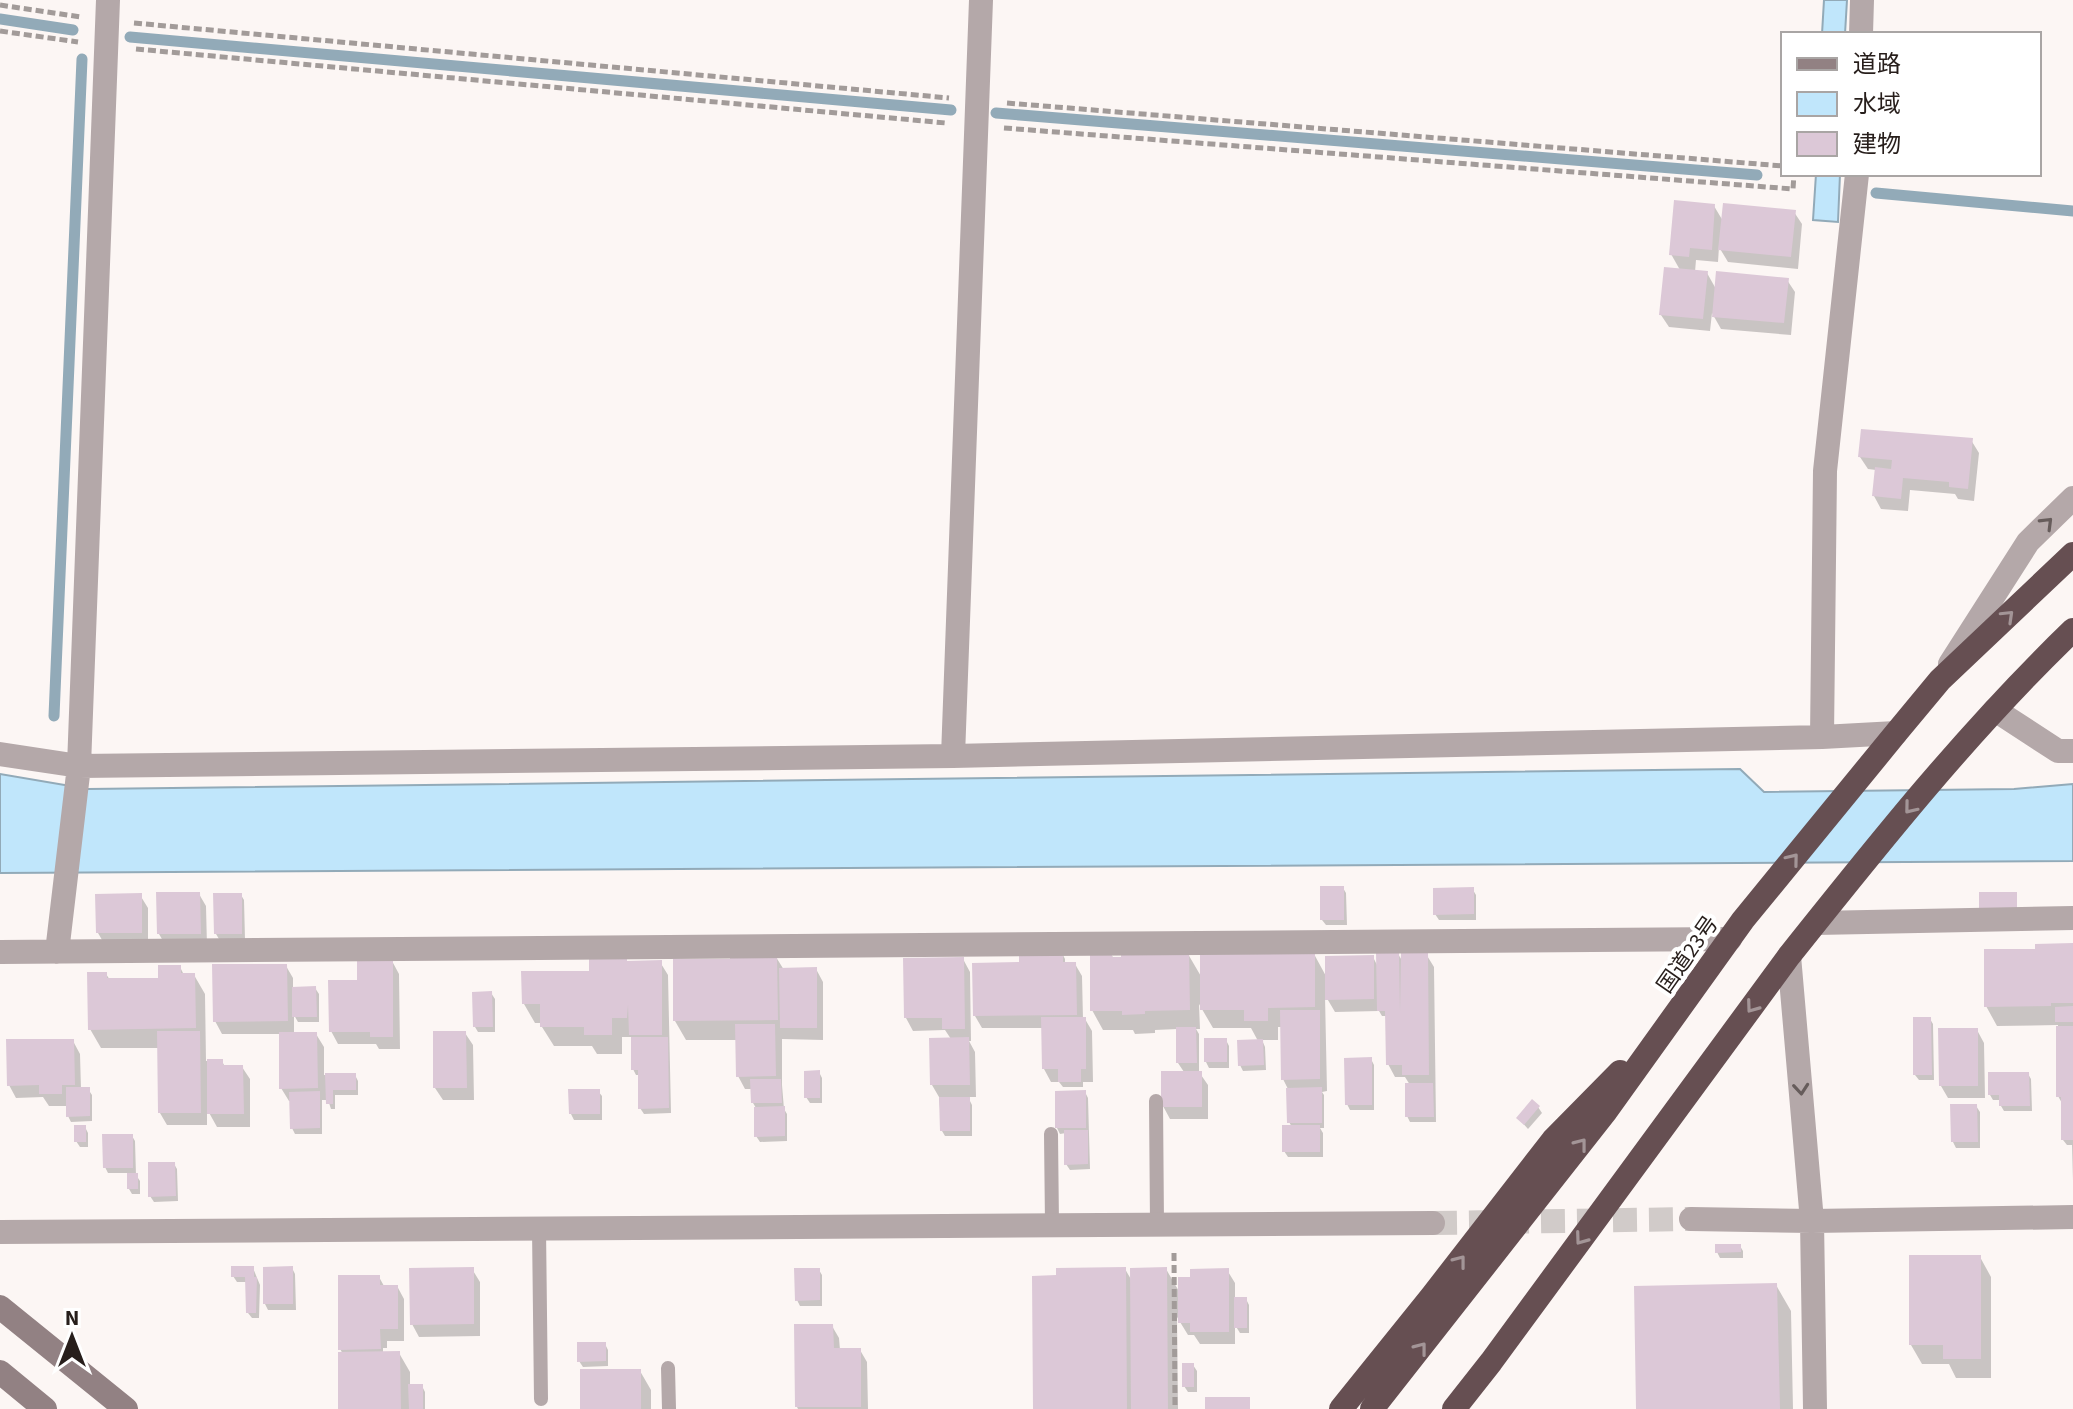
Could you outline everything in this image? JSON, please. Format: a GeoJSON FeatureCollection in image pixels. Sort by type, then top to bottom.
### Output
{"type":"FeatureCollection","features":[{"type":"Feature","properties":{"kind":"highway","name":"国道23号"},"geometry":{"type":"LineString","coordinates":[[1372,1409],[1538,1199],[1737,929],[1896,733],[1940,680],[2073,554]]}},
{"type":"Feature","properties":{"kind":"highway"},"geometry":{"type":"LineString","coordinates":[[1454,1409],[1789,956],[1960,748],[2073,630]]}},
{"type":"Feature","properties":{"kind":"highway"},"geometry":{"type":"LineString","coordinates":[[1341,1409],[1553,1140],[1678,1013]]}},
{"type":"Feature","properties":{"kind":"street"},"geometry":{"type":"LineString","coordinates":[[953,756],[981,0]]}},
{"type":"Feature","properties":{"kind":"street"},"geometry":{"type":"LineString","coordinates":[[1861,32],[1862,0]]}},
{"type":"Feature","properties":{"kind":"street"},"geometry":{"type":"LineString","coordinates":[[57,952],[77,774],[107,10]]}},
{"type":"Feature","properties":{"kind":"street"},"geometry":{"type":"LineString","coordinates":[[1822,737],[1825,471],[1857,176]]}},
{"type":"Feature","properties":{"kind":"street"},"geometry":{"type":"LineString","coordinates":[[1940,680],[2028,542],[2073,498]]}},
{"type":"Feature","properties":{"kind":"street"},"geometry":{"type":"LineString","coordinates":[[2035,667],[2073,648]]}},
{"type":"Feature","properties":{"kind":"street"},"geometry":{"type":"LineString","coordinates":[[1995,710],[2058,751],[2073,751]]}},
{"type":"Feature","properties":{"kind":"street"},"geometry":{"type":"LineString","coordinates":[[0,754],[77,774],[1896,733]]}},
{"type":"Feature","properties":{"kind":"street"},"geometry":{"type":"LineString","coordinates":[[1816,923],[2073,918]]}},
{"type":"Feature","properties":{"kind":"street"},"geometry":{"type":"LineString","coordinates":[[0,952],[1737,929]]}},
{"type":"Feature","properties":{"kind":"street"},"geometry":{"type":"LineString","coordinates":[[1789,956],[1812,1221],[1815,1409]]}},
{"type":"Feature","properties":{"kind":"street"},"geometry":{"type":"LineString","coordinates":[[1691,1219],[1812,1221],[2073,1217]]}},
{"type":"Feature","properties":{"kind":"street"},"geometry":{"type":"LineString","coordinates":[[0,1232],[1433,1223]]}},
{"type":"Feature","properties":{"kind":"street"},"geometry":{"type":"LineString","coordinates":[[0,1307],[126,1409]]}},
{"type":"Feature","properties":{"kind":"street"},"geometry":{"type":"LineString","coordinates":[[0,1372],[45,1409]]}},
{"type":"Feature","properties":{"kind":"lane"},"geometry":{"type":"LineString","coordinates":[[1156,1101],[1165,1224]]}},
{"type":"Feature","properties":{"kind":"lane"},"geometry":{"type":"LineString","coordinates":[[1051,1134],[1052,1225]]}},
{"type":"Feature","properties":{"kind":"lane"},"geometry":{"type":"LineString","coordinates":[[539,1228],[541,1399]]}},
{"type":"Feature","properties":{"kind":"lane"},"geometry":{"type":"LineString","coordinates":[[668,1368],[669,1409]]}},
{"type":"Feature","properties":{"kind":"path"},"geometry":{"type":"LineString","coordinates":[[0,5],[107,10],[977,101],[1781,166]]}},
{"type":"Feature","properties":{"kind":"path"},"geometry":{"type":"LineString","coordinates":[[0,31],[106,46],[976,126],[1793,189],[1794,176]]}},
{"type":"Feature","properties":{"kind":"path"},"geometry":{"type":"LineString","coordinates":[[1165,1224],[1175,1409]]}},
{"type":"Feature","properties":{"kind":"water"},"geometry":{"type":"Polygon","coordinates":[[[1824,0],[1847,0],[1845,32],[1822,32],[1824,0]]]}},
{"type":"Feature","properties":{"kind":"water"},"geometry":{"type":"Polygon","coordinates":[[[1816,176],[1840,176],[1838,222],[1813,220],[1816,176]]]}},
{"type":"Feature","properties":{"kind":"water"},"geometry":{"type":"Polygon","coordinates":[[[1740,769],[1764,792],[2014,789],[2073,784],[2073,861],[0,873],[0,774],[88,789],[1740,769]]]}},
{"type":"Feature","properties":{"kind":"building"},"geometry":{"type":"Polygon","coordinates":[[[1674,200],[1715,204],[1712,250],[1690,248],[1689,257],[1669,255],[1674,200]]]}},
{"type":"Feature","properties":{"kind":"building"},"geometry":{"type":"Polygon","coordinates":[[[1723,203],[1796,210],[1791,257],[1718,250],[1723,203]]]}},
{"type":"Feature","properties":{"kind":"building"},"geometry":{"type":"Polygon","coordinates":[[[1664,267],[1708,271],[1703,319],[1659,315],[1664,267]]]}},
{"type":"Feature","properties":{"kind":"building"},"geometry":{"type":"Polygon","coordinates":[[[1716,271],[1789,278],[1784,323],[1712,317],[1716,271]]]}},
{"type":"Feature","properties":{"kind":"building"},"geometry":{"type":"Polygon","coordinates":[[[1861,429],[1973,438],[1968,489],[1949,487],[1949,482],[1903,478],[1901,499],[1872,496],[1875,467],[1891,469],[1892,460],[1858,457],[1861,429]]]}},
{"type":"Feature","properties":{"kind":"building"},"geometry":{"type":"Polygon","coordinates":[[[1320,886],[1344,886],[1344,920],[1320,920],[1320,886]]]}},
{"type":"Feature","properties":{"kind":"building"},"geometry":{"type":"Polygon","coordinates":[[[1474,887],[1474,914],[1433,915],[1433,888],[1474,887]]]}},
{"type":"Feature","properties":{"kind":"building"},"geometry":{"type":"Polygon","coordinates":[[[156,892],[200,892],[201,934],[157,934],[156,892]]]}},
{"type":"Feature","properties":{"kind":"building"},"geometry":{"type":"Polygon","coordinates":[[[1979,892],[2017,892],[2017,909],[1979,910],[1979,892]]]}},
{"type":"Feature","properties":{"kind":"building"},"geometry":{"type":"Polygon","coordinates":[[[142,893],[142,933],[96,933],[95,894],[142,893]]]}},
{"type":"Feature","properties":{"kind":"building"},"geometry":{"type":"Polygon","coordinates":[[[213,893],[242,893],[242,934],[214,934],[213,893]]]}},
{"type":"Feature","properties":{"kind":"building"},"geometry":{"type":"Polygon","coordinates":[[[2073,943],[2073,1003],[1984,1007],[1984,949],[2035,949],[2035,944],[2073,943]]]}},
{"type":"Feature","properties":{"kind":"building"},"geometry":{"type":"Polygon","coordinates":[[[1063,951],[1063,962],[1076,962],[1077,1015],[973,1016],[972,963],[1019,962],[1019,952],[1063,951]]]}},
{"type":"Feature","properties":{"kind":"building"},"geometry":{"type":"Polygon","coordinates":[[[1112,952],[1112,957],[1121,957],[1121,952],[1189,952],[1190,1010],[1122,1015],[1122,1011],[1090,1011],[1090,953],[1112,952]]]}},
{"type":"Feature","properties":{"kind":"building"},"geometry":{"type":"Polygon","coordinates":[[[1315,952],[1315,1007],[1268,1008],[1268,1021],[1244,1021],[1244,1010],[1200,1010],[1200,954],[1315,952]]]}},
{"type":"Feature","properties":{"kind":"building"},"geometry":{"type":"Polygon","coordinates":[[[1376,952],[1399,952],[1400,1012],[1401,953],[1428,952],[1429,1075],[1402,1075],[1402,1065],[1386,1065],[1385,1011],[1377,1011],[1376,952]]]}},
{"type":"Feature","properties":{"kind":"building"},"geometry":{"type":"Polygon","coordinates":[[[730,955],[777,955],[778,1020],[673,1021],[673,959],[730,959],[730,955]]]}},
{"type":"Feature","properties":{"kind":"building"},"geometry":{"type":"Polygon","coordinates":[[[1374,955],[1374,999],[1325,1000],[1325,956],[1374,955]]]}},
{"type":"Feature","properties":{"kind":"building"},"geometry":{"type":"Polygon","coordinates":[[[964,957],[965,1029],[942,1029],[942,1018],[904,1018],[903,958],[964,957]]]}},
{"type":"Feature","properties":{"kind":"building"},"geometry":{"type":"Polygon","coordinates":[[[589,958],[662,960],[662,1035],[629,1035],[628,1005],[627,1018],[612,1018],[612,1035],[584,1035],[584,1027],[540,1027],[540,1004],[522,1004],[521,971],[589,971],[589,958]]]}},
{"type":"Feature","properties":{"kind":"building"},"geometry":{"type":"Polygon","coordinates":[[[357,959],[393,959],[393,1037],[370,1037],[370,1032],[329,1032],[328,980],[357,980],[357,959]]]}},
{"type":"Feature","properties":{"kind":"building"},"geometry":{"type":"Polygon","coordinates":[[[212,964],[287,964],[288,1021],[213,1022],[212,964]]]}},
{"type":"Feature","properties":{"kind":"building"},"geometry":{"type":"Polygon","coordinates":[[[158,965],[181,965],[181,973],[195,973],[196,1028],[88,1030],[87,972],[107,972],[107,978],[158,978],[158,965]]]}},
{"type":"Feature","properties":{"kind":"building"},"geometry":{"type":"Polygon","coordinates":[[[817,967],[817,1028],[780,1028],[779,968],[817,967]]]}},
{"type":"Feature","properties":{"kind":"building"},"geometry":{"type":"Polygon","coordinates":[[[316,986],[317,1017],[292,1017],[292,987],[316,986]]]}},
{"type":"Feature","properties":{"kind":"building"},"geometry":{"type":"Polygon","coordinates":[[[492,991],[493,1027],[473,1027],[472,992],[492,991]]]}},
{"type":"Feature","properties":{"kind":"building"},"geometry":{"type":"Polygon","coordinates":[[[2073,1006],[2073,1022],[2055,1022],[2055,1007],[2073,1006]]]}},
{"type":"Feature","properties":{"kind":"building"},"geometry":{"type":"Polygon","coordinates":[[[1280,1010],[1320,1010],[1320,1079],[1281,1080],[1280,1010]]]}},
{"type":"Feature","properties":{"kind":"building"},"geometry":{"type":"Polygon","coordinates":[[[1041,1017],[1086,1017],[1086,1069],[1081,1069],[1081,1082],[1058,1082],[1058,1069],[1042,1069],[1041,1017]]]}},
{"type":"Feature","properties":{"kind":"building"},"geometry":{"type":"Polygon","coordinates":[[[1913,1017],[1931,1017],[1932,1075],[1913,1075],[1913,1017]]]}},
{"type":"Feature","properties":{"kind":"building"},"geometry":{"type":"Polygon","coordinates":[[[735,1024],[775,1024],[776,1076],[736,1077],[735,1024]]]}},
{"type":"Feature","properties":{"kind":"building"},"geometry":{"type":"Polygon","coordinates":[[[2056,1026],[2073,1026],[2073,1140],[2061,1140],[2061,1097],[2056,1097],[2056,1026]]]}},
{"type":"Feature","properties":{"kind":"building"},"geometry":{"type":"Polygon","coordinates":[[[1176,1027],[1196,1027],[1197,1063],[1176,1063],[1176,1027]]]}},
{"type":"Feature","properties":{"kind":"building"},"geometry":{"type":"Polygon","coordinates":[[[1938,1028],[1978,1028],[1978,1086],[1939,1086],[1938,1028]]]}},
{"type":"Feature","properties":{"kind":"building"},"geometry":{"type":"Polygon","coordinates":[[[157,1031],[200,1031],[201,1113],[158,1113],[157,1031]]]}},
{"type":"Feature","properties":{"kind":"building"},"geometry":{"type":"Polygon","coordinates":[[[433,1031],[466,1031],[467,1088],[433,1088],[433,1031]]]}},
{"type":"Feature","properties":{"kind":"building"},"geometry":{"type":"Polygon","coordinates":[[[279,1032],[317,1032],[318,1088],[279,1089],[279,1032]]]}},
{"type":"Feature","properties":{"kind":"building"},"geometry":{"type":"Polygon","coordinates":[[[631,1037],[668,1037],[669,1108],[638,1109],[638,1070],[631,1070],[631,1037]]]}},
{"type":"Feature","properties":{"kind":"building"},"geometry":{"type":"Polygon","coordinates":[[[969,1037],[970,1085],[930,1085],[929,1038],[969,1037]]]}},
{"type":"Feature","properties":{"kind":"building"},"geometry":{"type":"Polygon","coordinates":[[[1204,1038],[1227,1038],[1227,1062],[1204,1062],[1204,1038]]]}},
{"type":"Feature","properties":{"kind":"building"},"geometry":{"type":"Polygon","coordinates":[[[6,1039],[74,1039],[75,1085],[62,1085],[62,1094],[39,1094],[39,1085],[7,1086],[6,1039]]]}},
{"type":"Feature","properties":{"kind":"building"},"geometry":{"type":"Polygon","coordinates":[[[1263,1039],[1264,1065],[1238,1066],[1237,1040],[1263,1039]]]}},
{"type":"Feature","properties":{"kind":"building"},"geometry":{"type":"Polygon","coordinates":[[[1372,1057],[1372,1105],[1345,1105],[1344,1058],[1372,1057]]]}},
{"type":"Feature","properties":{"kind":"building"},"geometry":{"type":"Polygon","coordinates":[[[207,1059],[223,1059],[223,1065],[243,1065],[244,1114],[207,1114],[207,1059]]]}},
{"type":"Feature","properties":{"kind":"building"},"geometry":{"type":"Polygon","coordinates":[[[820,1070],[820,1098],[804,1098],[804,1071],[820,1070]]]}},
{"type":"Feature","properties":{"kind":"building"},"geometry":{"type":"Polygon","coordinates":[[[1161,1071],[1202,1071],[1202,1107],[1161,1107],[1161,1071]]]}},
{"type":"Feature","properties":{"kind":"building"},"geometry":{"type":"Polygon","coordinates":[[[1988,1072],[2029,1072],[2030,1106],[1999,1106],[1999,1095],[1988,1095],[1988,1072]]]}},
{"type":"Feature","properties":{"kind":"building"},"geometry":{"type":"Polygon","coordinates":[[[325,1073],[356,1073],[356,1090],[333,1090],[333,1104],[326,1104],[325,1073]]]}},
{"type":"Feature","properties":{"kind":"building"},"geometry":{"type":"Polygon","coordinates":[[[750,1079],[781,1079],[782,1103],[751,1103],[750,1079]]]}},
{"type":"Feature","properties":{"kind":"building"},"geometry":{"type":"Polygon","coordinates":[[[1405,1083],[1433,1083],[1434,1117],[1405,1117],[1405,1083]]]}},
{"type":"Feature","properties":{"kind":"building"},"geometry":{"type":"Polygon","coordinates":[[[66,1087],[90,1087],[90,1116],[66,1117],[66,1087]]]}},
{"type":"Feature","properties":{"kind":"building"},"geometry":{"type":"Polygon","coordinates":[[[1322,1087],[1322,1123],[1287,1123],[1286,1088],[1322,1087]]]}},
{"type":"Feature","properties":{"kind":"building"},"geometry":{"type":"Polygon","coordinates":[[[568,1089],[600,1089],[600,1114],[569,1114],[568,1089]]]}},
{"type":"Feature","properties":{"kind":"building"},"geometry":{"type":"Polygon","coordinates":[[[1086,1090],[1086,1128],[1055,1128],[1055,1091],[1086,1090]]]}},
{"type":"Feature","properties":{"kind":"building"},"geometry":{"type":"Polygon","coordinates":[[[320,1091],[320,1128],[290,1129],[289,1092],[320,1091]]]}},
{"type":"Feature","properties":{"kind":"building"},"geometry":{"type":"Polygon","coordinates":[[[939,1097],[970,1097],[970,1131],[940,1131],[939,1097]]]}},
{"type":"Feature","properties":{"kind":"building"},"geometry":{"type":"Polygon","coordinates":[[[1532,1099],[1540,1106],[1524,1125],[1516,1118],[1532,1099]]]}},
{"type":"Feature","properties":{"kind":"building"},"geometry":{"type":"Polygon","coordinates":[[[1950,1104],[1977,1104],[1978,1142],[1951,1142],[1950,1104]]]}},
{"type":"Feature","properties":{"kind":"building"},"geometry":{"type":"Polygon","coordinates":[[[785,1106],[785,1136],[754,1137],[754,1107],[785,1106]]]}},
{"type":"Feature","properties":{"kind":"building"},"geometry":{"type":"Polygon","coordinates":[[[74,1125],[86,1125],[86,1142],[74,1142],[74,1125]]]}},
{"type":"Feature","properties":{"kind":"building"},"geometry":{"type":"Polygon","coordinates":[[[1282,1125],[1320,1125],[1320,1152],[1282,1152],[1282,1125]]]}},
{"type":"Feature","properties":{"kind":"building"},"geometry":{"type":"Polygon","coordinates":[[[1064,1130],[1088,1130],[1088,1164],[1064,1165],[1064,1130]]]}},
{"type":"Feature","properties":{"kind":"building"},"geometry":{"type":"Polygon","coordinates":[[[102,1134],[133,1134],[133,1168],[103,1168],[102,1134]]]}},
{"type":"Feature","properties":{"kind":"building"},"geometry":{"type":"Polygon","coordinates":[[[148,1162],[175,1162],[176,1196],[148,1197],[148,1162]]]}},
{"type":"Feature","properties":{"kind":"building"},"geometry":{"type":"Polygon","coordinates":[[[127,1173],[138,1173],[138,1189],[127,1189],[127,1173]]]}},
{"type":"Feature","properties":{"kind":"building"},"geometry":{"type":"Polygon","coordinates":[[[1715,1244],[1741,1244],[1741,1252],[1715,1253],[1715,1244]]]}},
{"type":"Feature","properties":{"kind":"building"},"geometry":{"type":"Polygon","coordinates":[[[1909,1255],[1981,1255],[1981,1359],[1943,1359],[1943,1345],[1909,1345],[1909,1255]]]}},
{"type":"Feature","properties":{"kind":"building"},"geometry":{"type":"Polygon","coordinates":[[[231,1266],[254,1266],[254,1277],[257,1277],[256,1313],[246,1313],[245,1277],[231,1277],[231,1266]]]}},
{"type":"Feature","properties":{"kind":"building"},"geometry":{"type":"Polygon","coordinates":[[[293,1266],[293,1304],[263,1304],[263,1267],[293,1266]]]}},
{"type":"Feature","properties":{"kind":"building"},"geometry":{"type":"Polygon","coordinates":[[[474,1267],[474,1324],[410,1325],[409,1268],[474,1267]]]}},
{"type":"Feature","properties":{"kind":"building"},"geometry":{"type":"Polygon","coordinates":[[[1126,1267],[1127,1409],[1033,1409],[1032,1276],[1056,1275],[1056,1268],[1126,1267]]]}},
{"type":"Feature","properties":{"kind":"building"},"geometry":{"type":"Polygon","coordinates":[[[1167,1267],[1168,1409],[1131,1409],[1130,1268],[1167,1267]]]}},
{"type":"Feature","properties":{"kind":"building"},"geometry":{"type":"Polygon","coordinates":[[[794,1268],[820,1268],[820,1300],[795,1301],[794,1268]]]}},
{"type":"Feature","properties":{"kind":"building"},"geometry":{"type":"Polygon","coordinates":[[[1229,1268],[1229,1332],[1190,1332],[1190,1323],[1178,1323],[1178,1277],[1190,1277],[1190,1269],[1229,1268]]]}},
{"type":"Feature","properties":{"kind":"building"},"geometry":{"type":"Polygon","coordinates":[[[338,1275],[380,1275],[380,1285],[398,1285],[398,1329],[380,1329],[381,1349],[338,1350],[338,1275]]]}},
{"type":"Feature","properties":{"kind":"building"},"geometry":{"type":"Polygon","coordinates":[[[1777,1283],[1780,1409],[1636,1409],[1634,1286],[1777,1283]]]}},
{"type":"Feature","properties":{"kind":"building"},"geometry":{"type":"Polygon","coordinates":[[[1234,1297],[1247,1297],[1247,1328],[1234,1328],[1234,1297]]]}},
{"type":"Feature","properties":{"kind":"building"},"geometry":{"type":"Polygon","coordinates":[[[794,1324],[833,1324],[834,1348],[861,1348],[861,1407],[795,1407],[794,1324]]]}},
{"type":"Feature","properties":{"kind":"building"},"geometry":{"type":"Polygon","coordinates":[[[577,1342],[606,1342],[606,1361],[577,1362],[577,1342]]]}},
{"type":"Feature","properties":{"kind":"building"},"geometry":{"type":"Polygon","coordinates":[[[400,1351],[401,1409],[338,1409],[338,1352],[400,1351]]]}},
{"type":"Feature","properties":{"kind":"building"},"geometry":{"type":"Polygon","coordinates":[[[1182,1363],[1194,1363],[1194,1387],[1182,1387],[1182,1363]]]}},
{"type":"Feature","properties":{"kind":"building"},"geometry":{"type":"Polygon","coordinates":[[[580,1369],[641,1369],[641,1409],[580,1409],[580,1369]]]}},
{"type":"Feature","properties":{"kind":"building"},"geometry":{"type":"Polygon","coordinates":[[[408,1384],[423,1384],[423,1409],[409,1409],[408,1384]]]}},
{"type":"Feature","properties":{"kind":"building"},"geometry":{"type":"Polygon","coordinates":[[[1205,1397],[1250,1397],[1250,1409],[1205,1409],[1205,1397]]]}},
{"type":"Feature","properties":{"kind":"waterway"},"geometry":{"type":"LineString","coordinates":[[0,19],[73,30]]}},
{"type":"Feature","properties":{"kind":"waterway"},"geometry":{"type":"LineString","coordinates":[[130,37],[951,110]]}},
{"type":"Feature","properties":{"kind":"waterway"},"geometry":{"type":"LineString","coordinates":[[54,716],[82,59]]}},
{"type":"Feature","properties":{"kind":"waterway"},"geometry":{"type":"LineString","coordinates":[[996,113],[1757,175]]}},
{"type":"Feature","properties":{"kind":"waterway"},"geometry":{"type":"LineString","coordinates":[[1876,193],[2073,211]]}},
{"type":"Feature","properties":{"kind":"tunnel"},"geometry":{"type":"LineString","coordinates":[[1433,1223],[1691,1219]]}}]}
